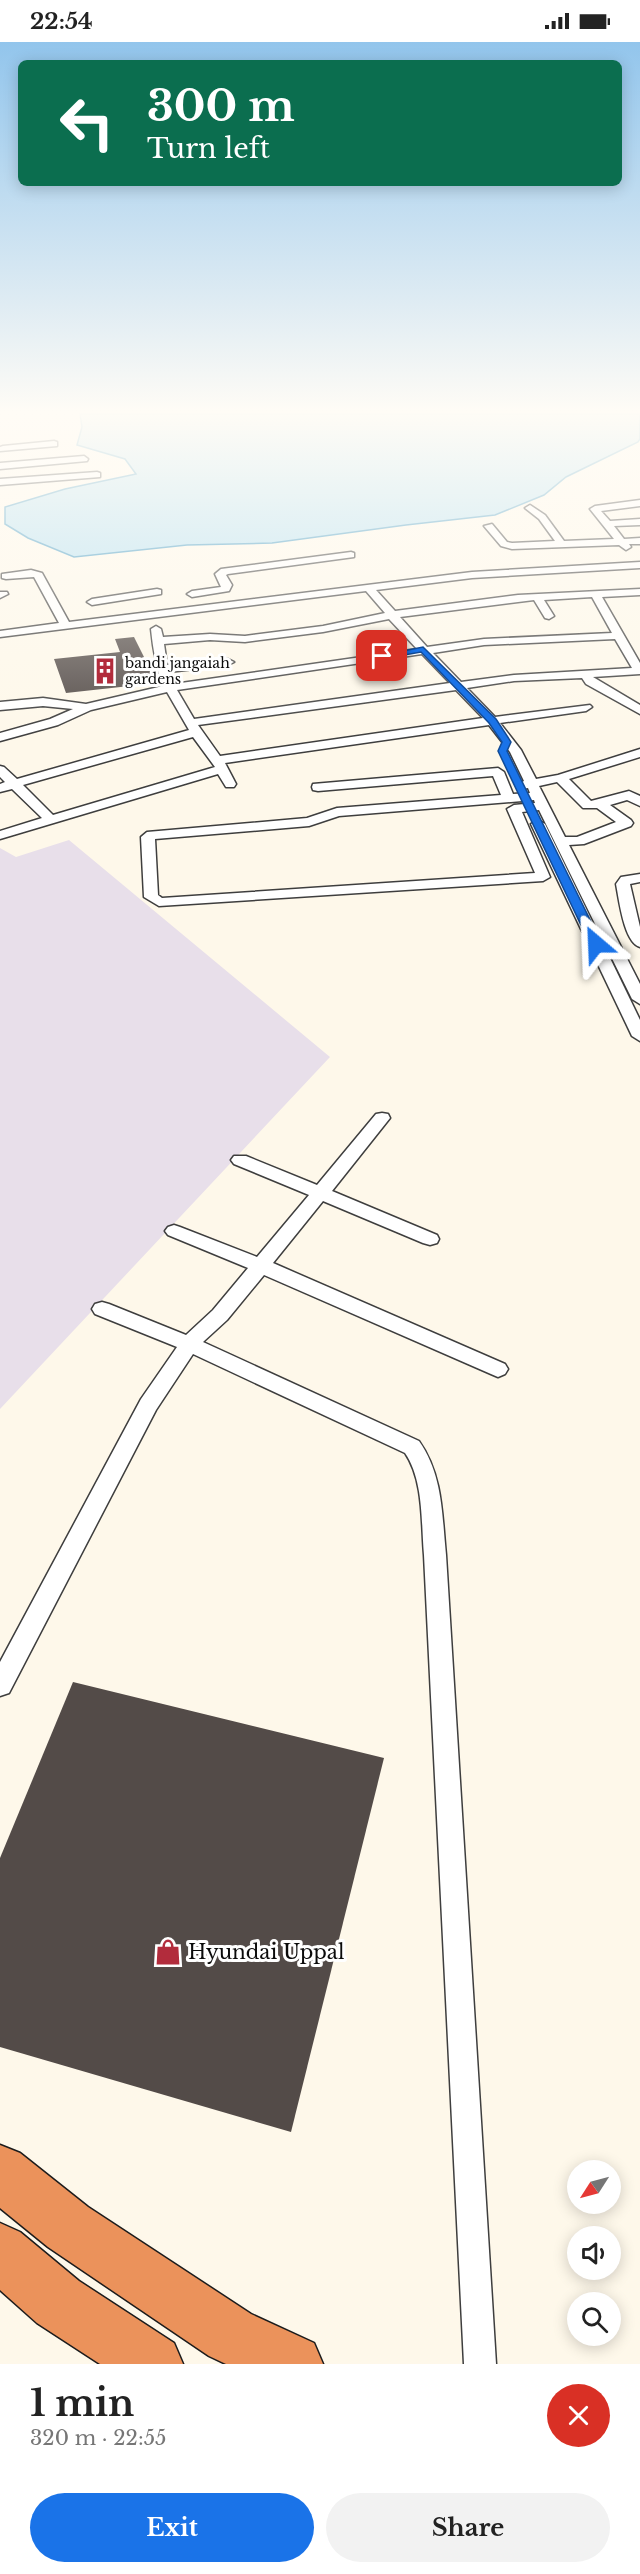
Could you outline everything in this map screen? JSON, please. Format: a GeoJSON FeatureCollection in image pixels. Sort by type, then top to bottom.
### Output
{"type":"FeatureCollection","features":[{"type":"Feature","properties":{"kind":"highway"},"geometry":{"type":"LineString","coordinates":[[0,2173],[68,2227],[230,2335],[293,2364]]}},
{"type":"Feature","properties":{"kind":"highway"},"geometry":{"type":"LineString","coordinates":[[0,2252],[58,2302],[153,2364]]}},
{"type":"Feature","properties":{"kind":"street"},"geometry":{"type":"LineString","coordinates":[[546,522],[562,545]]}},
{"type":"Feature","properties":{"kind":"street"},"geometry":{"type":"LineString","coordinates":[[606,524],[634,522]]}},
{"type":"Feature","properties":{"kind":"street"},"geometry":{"type":"LineString","coordinates":[[606,524],[639,566]]}},
{"type":"Feature","properties":{"kind":"street"},"geometry":{"type":"LineString","coordinates":[[489,526],[507,545],[640,541]]}},
{"type":"Feature","properties":{"kind":"street"},"geometry":{"type":"LineString","coordinates":[[192,594],[227,587],[220,576],[221,572],[225,571],[351,555]]}},
{"type":"Feature","properties":{"kind":"street"},"geometry":{"type":"LineString","coordinates":[[0,634],[368,586],[492,573],[639,566]]}},
{"type":"Feature","properties":{"kind":"street"},"geometry":{"type":"LineString","coordinates":[[6,576],[31,573],[38,575],[66,626]]}},
{"type":"Feature","properties":{"kind":"street"},"geometry":{"type":"LineString","coordinates":[[368,586],[423,650],[493,721],[507,742],[503,751],[560,841],[573,880]]}},
{"type":"Feature","properties":{"kind":"street"},"geometry":{"type":"LineString","coordinates":[[92,602],[155,588],[170,611]]}},
{"type":"Feature","properties":{"kind":"street"},"geometry":{"type":"LineString","coordinates":[[221,590],[230,604]]}},
{"type":"Feature","properties":{"kind":"street"},"geometry":{"type":"LineString","coordinates":[[157,641],[210,637],[245,639],[323,629],[391,615],[518,597],[640,592]]}},
{"type":"Feature","properties":{"kind":"street"},"geometry":{"type":"LineString","coordinates":[[595,594],[617,636],[640,671]]}},
{"type":"Feature","properties":{"kind":"street"},"geometry":{"type":"LineString","coordinates":[[537,597],[549,616]]}},
{"type":"Feature","properties":{"kind":"street"},"geometry":{"type":"LineString","coordinates":[[153,615],[162,669],[170,688],[230,784]]}},
{"type":"Feature","properties":{"kind":"street"},"geometry":{"type":"LineString","coordinates":[[0,737],[54,722],[87,707],[170,688],[484,642],[617,636]]}},
{"type":"Feature","properties":{"kind":"street"},"geometry":{"type":"LineString","coordinates":[[162,669],[228,663]]}},
{"type":"Feature","properties":{"kind":"street"},"geometry":{"type":"LineString","coordinates":[[0,788],[193,728],[458,685],[514,678],[640,671]]}},
{"type":"Feature","properties":{"kind":"street"},"geometry":{"type":"LineString","coordinates":[[585,673],[590,682],[640,709]]}},
{"type":"Feature","properties":{"kind":"street"},"geometry":{"type":"LineString","coordinates":[[0,706],[43,702],[87,707]]}},
{"type":"Feature","properties":{"kind":"street"},"geometry":{"type":"LineString","coordinates":[[0,835],[52,821],[219,765],[586,707]]}},
{"type":"Feature","properties":{"kind":"street"},"geometry":{"type":"LineString","coordinates":[[318,787],[498,772],[512,804],[543,877],[159,902],[151,897],[148,837],[152,835],[309,822],[337,812],[370,809],[512,804],[532,796],[560,778],[640,753]]}},
{"type":"Feature","properties":{"kind":"street"},"geometry":{"type":"LineString","coordinates":[[0,770],[52,821]]}},
{"type":"Feature","properties":{"kind":"street"},"geometry":{"type":"LineString","coordinates":[[560,778],[588,805],[636,796]]}},
{"type":"Feature","properties":{"kind":"street"},"geometry":{"type":"LineString","coordinates":[[532,796],[595,924],[640,999]]}},
{"type":"Feature","properties":{"kind":"street"},"geometry":{"type":"LineString","coordinates":[[560,841],[579,841],[626,823],[600,804]]}},
{"type":"Feature","properties":{"kind":"street"},"geometry":{"type":"LineString","coordinates":[[640,878],[626,880],[623,884],[630,921],[640,943]]}},
{"type":"Feature","properties":{"kind":"street"},"geometry":{"type":"LineString","coordinates":[[595,924],[630,921]]}},
{"type":"Feature","properties":{"kind":"street"},"geometry":{"type":"LineString","coordinates":[[595,924],[640,1036]]}},
{"type":"Feature","properties":{"kind":"street"},"geometry":{"type":"LineString","coordinates":[[0,1685],[147,1405],[189,1344],[220,1315],[382,1118]]}},
{"type":"Feature","properties":{"kind":"street"},"geometry":{"type":"LineString","coordinates":[[240,1160],[430,1239]]}},
{"type":"Feature","properties":{"kind":"street"},"geometry":{"type":"LineString","coordinates":[[174,1231],[259,1265],[498,1369]]}},
{"type":"Feature","properties":{"kind":"street"},"geometry":{"type":"LineString","coordinates":[[102,1309],[189,1344],[412,1447],[420,1456],[425,1470],[435,1567],[480,2364]]}},
{"type":"Feature","properties":{"kind":"shaded area"},"geometry":{"type":"Polygon","coordinates":[[[69,840],[330,1057],[0,1409],[0,848],[16,857],[69,840]]]}},
{"type":"Feature","properties":{"kind":"water"},"geometry":{"type":"Polygon","coordinates":[[[429,522],[272,543],[187,545],[74,557],[28,538],[5,524],[429,522]]]}},
{"type":"Feature","properties":{"kind":"building","name":"bandi jangaiah gardens"},"geometry":{"type":"Polygon","coordinates":[[[134,637],[157,683],[66,693],[54,659],[120,652],[115,639],[134,637]]]}},
{"type":"Feature","properties":{"kind":"building","name":"Hyundai Uppal"},"geometry":{"type":"Polygon","coordinates":[[[73,1682],[384,1758],[291,2132],[0,2047],[0,1858],[73,1682]]]}},
{"type":"Feature","properties":{"kind":"place","name":"bandi jangaiah gardens"},"geometry":{"type":"Point","coordinates":[105,671]}},
{"type":"Feature","properties":{"kind":"place","name":"Hyundai Uppal"},"geometry":{"type":"Point","coordinates":[168,1952]}},
{"type":"Feature","properties":{"kind":"route"},"geometry":{"type":"LineString","coordinates":[[382,656],[423,650],[493,721],[507,742],[503,751],[596,944]]}}]}
